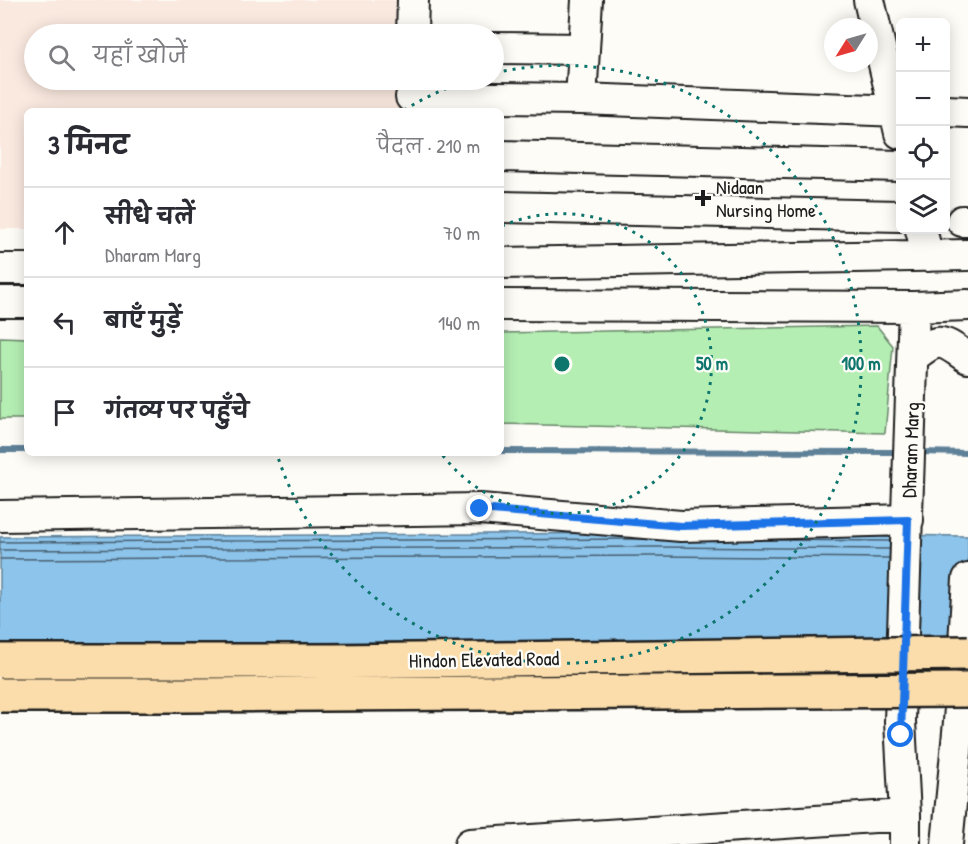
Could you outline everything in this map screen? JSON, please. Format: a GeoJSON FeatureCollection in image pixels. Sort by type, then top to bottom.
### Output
{"type":"FeatureCollection","features":[{"type":"Feature","properties":{"kind":"highway","name":"Hindon Elevated Road"},"geometry":{"type":"LineString","coordinates":[[0,661],[346,660],[968,653]]}},
{"type":"Feature","properties":{"kind":"highway","name":"Hindon Elevated Road"},"geometry":{"type":"LineString","coordinates":[[0,695],[968,690]]}},
{"type":"Feature","properties":{"kind":"street"},"geometry":{"type":"LineString","coordinates":[[412,24],[413,0]]}},
{"type":"Feature","properties":{"kind":"street"},"geometry":{"type":"LineString","coordinates":[[581,99],[587,0]]}},
{"type":"Feature","properties":{"kind":"street"},"geometry":{"type":"LineString","coordinates":[[869,0],[896,106]]}},
{"type":"Feature","properties":{"kind":"street"},"geometry":{"type":"LineString","coordinates":[[504,48],[584,50]]}},
{"type":"Feature","properties":{"kind":"street"},"geometry":{"type":"LineString","coordinates":[[412,96],[581,99],[896,118]]}},
{"type":"Feature","properties":{"kind":"street"},"geometry":{"type":"LineString","coordinates":[[950,111],[968,112]]}},
{"type":"Feature","properties":{"kind":"street"},"geometry":{"type":"LineString","coordinates":[[504,156],[896,166]]}},
{"type":"Feature","properties":{"kind":"street"},"geometry":{"type":"LineString","coordinates":[[504,207],[896,216]]}},
{"type":"Feature","properties":{"kind":"street"},"geometry":{"type":"LineString","coordinates":[[504,263],[924,243],[968,255]]}},
{"type":"Feature","properties":{"kind":"street"},"geometry":{"type":"LineString","coordinates":[[0,268],[24,269]]}},
{"type":"Feature","properties":{"kind":"street"},"geometry":{"type":"LineString","coordinates":[[0,302],[24,302]]}},
{"type":"Feature","properties":{"kind":"street"},"geometry":{"type":"LineString","coordinates":[[504,304],[914,307],[968,305]]}},
{"type":"Feature","properties":{"kind":"street","name":"Dharam Marg"},"geometry":{"type":"LineString","coordinates":[[905,830],[900,721],[914,307]]}},
{"type":"Feature","properties":{"kind":"street"},"geometry":{"type":"LineString","coordinates":[[913,357],[929,345],[938,342],[948,344],[968,358]]}},
{"type":"Feature","properties":{"kind":"street"},"geometry":{"type":"LineString","coordinates":[[0,516],[480,509],[681,526],[907,524]]}},
{"type":"Feature","properties":{"kind":"street"},"geometry":{"type":"LineString","coordinates":[[947,844],[959,722],[968,579]]}},
{"type":"Feature","properties":{"kind":"street"},"geometry":{"type":"LineString","coordinates":[[470,844],[905,830]]}},
{"type":"Feature","properties":{"kind":"shaded area"},"geometry":{"type":"Polygon","coordinates":[[[0,0],[408,0],[408,24],[24,24],[24,90],[408,90],[407,108],[24,108],[24,229],[0,229],[0,0]]]}},
{"type":"Feature","properties":{"kind":"green space"},"geometry":{"type":"Polygon","coordinates":[[[877,326],[893,346],[885,433],[504,424],[504,333],[877,326]]]}},
{"type":"Feature","properties":{"kind":"green space"},"geometry":{"type":"Polygon","coordinates":[[[0,337],[24,338],[24,419],[0,419],[0,337]]]}},
{"type":"Feature","properties":{"kind":"water"},"geometry":{"type":"Polygon","coordinates":[[[657,533],[968,536],[968,666],[0,667],[0,537],[657,533]]]}},
{"type":"Feature","properties":{"kind":"waterway"},"geometry":{"type":"LineString","coordinates":[[0,450],[24,450]]}},
{"type":"Feature","properties":{"kind":"waterway"},"geometry":{"type":"LineString","coordinates":[[504,451],[902,452]]}},
{"type":"Feature","properties":{"kind":"waterway"},"geometry":{"type":"LineString","coordinates":[[919,452],[968,453]]}},
{"type":"Feature","properties":{"kind":"place","name":"Nidaan Nursing Home"},"geometry":{"type":"Point","coordinates":[703,198]}},
{"type":"Feature","properties":{"kind":"route"},"geometry":{"type":"LineString","coordinates":[[480,509],[681,526],[908,520],[901,735]]}}]}
